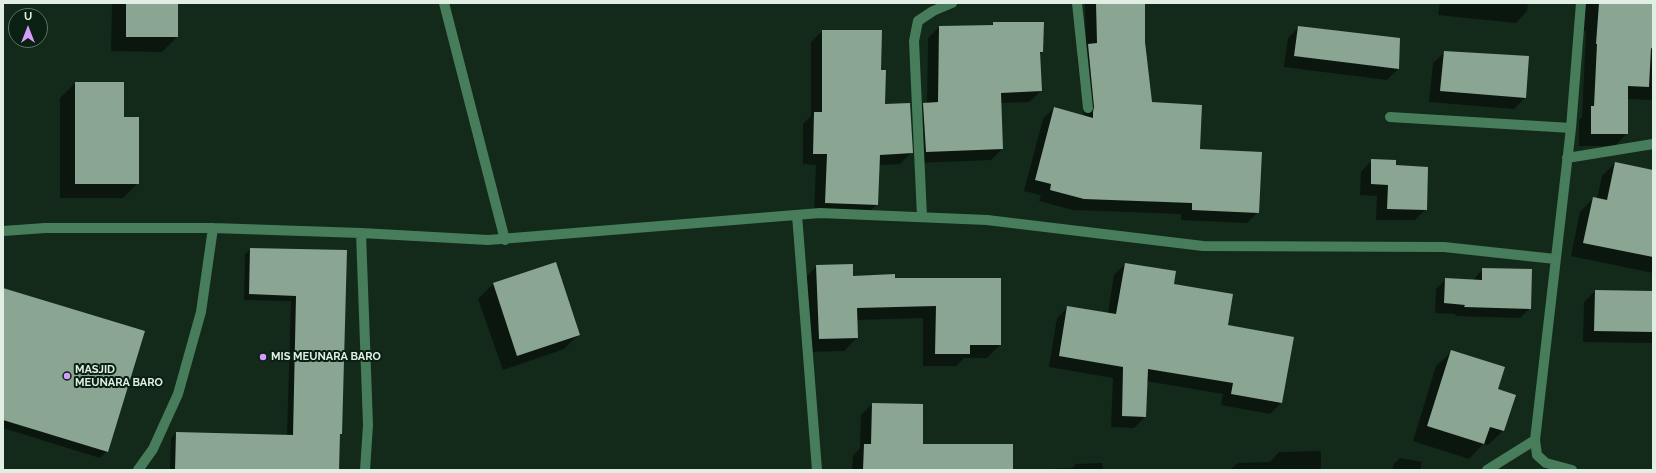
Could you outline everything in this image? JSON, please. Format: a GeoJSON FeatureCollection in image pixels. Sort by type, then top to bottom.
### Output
{"type":"FeatureCollection","features":[{"type":"Feature","properties":{"kind":"street"},"geometry":{"type":"LineString","coordinates":[[444,3],[505,240]]}},
{"type":"Feature","properties":{"kind":"street"},"geometry":{"type":"LineString","coordinates":[[922,218],[914,41],[918,21],[933,11],[952,3]]}},
{"type":"Feature","properties":{"kind":"street"},"geometry":{"type":"LineString","coordinates":[[1078,3],[1088,108]]}},
{"type":"Feature","properties":{"kind":"street"},"geometry":{"type":"LineString","coordinates":[[1572,470],[1546,463],[1537,455],[1535,440],[1571,128],[1581,3]]}},
{"type":"Feature","properties":{"kind":"street"},"geometry":{"type":"LineString","coordinates":[[1390,117],[1571,128]]}},
{"type":"Feature","properties":{"kind":"street"},"geometry":{"type":"LineString","coordinates":[[1567,158],[1653,144]]}},
{"type":"Feature","properties":{"kind":"street"},"geometry":{"type":"LineString","coordinates":[[3,230],[45,228],[213,228],[505,240],[820,213],[987,220],[1203,246],[1444,247],[1555,259]]}},
{"type":"Feature","properties":{"kind":"street"},"geometry":{"type":"LineString","coordinates":[[797,215],[817,470]]}},
{"type":"Feature","properties":{"kind":"street"},"geometry":{"type":"LineString","coordinates":[[138,470],[153,449],[178,394],[201,312],[213,228]]}},
{"type":"Feature","properties":{"kind":"street"},"geometry":{"type":"LineString","coordinates":[[362,233],[368,425],[365,470]]}},
{"type":"Feature","properties":{"kind":"street"},"geometry":{"type":"LineString","coordinates":[[1487,470],[1535,440]]}},
{"type":"Feature","properties":{"kind":"building"},"geometry":{"type":"Polygon","coordinates":[[[126,3],[178,3],[178,37],[126,37],[126,3]]]}},
{"type":"Feature","properties":{"kind":"building"},"geometry":{"type":"Polygon","coordinates":[[[1096,3],[1145,3],[1145,42],[1152,102],[1202,105],[1200,149],[1262,152],[1259,213],[1192,210],[1192,203],[1084,199],[1050,190],[1051,184],[1035,180],[1054,107],[1093,118],[1094,107],[1088,44],[1097,43],[1096,3]]]}},
{"type":"Feature","properties":{"kind":"building"},"geometry":{"type":"Polygon","coordinates":[[[1599,3],[1653,3],[1653,49],[1651,48],[1649,87],[1628,86],[1628,134],[1591,134],[1591,106],[1594,106],[1599,3]]]}},
{"type":"Feature","properties":{"kind":"building"},"geometry":{"type":"Polygon","coordinates":[[[993,22],[1044,22],[1043,52],[1040,52],[1042,91],[1001,93],[1003,149],[926,152],[923,103],[938,102],[939,26],[993,25],[993,22]]]}},
{"type":"Feature","properties":{"kind":"building"},"geometry":{"type":"Polygon","coordinates":[[[1298,26],[1400,38],[1399,69],[1294,56],[1298,26]]]}},
{"type":"Feature","properties":{"kind":"building"},"geometry":{"type":"Polygon","coordinates":[[[822,30],[882,30],[881,70],[886,70],[885,104],[910,103],[913,153],[880,155],[878,205],[825,203],[827,154],[813,154],[814,112],[822,112],[822,30]]]}},
{"type":"Feature","properties":{"kind":"building"},"geometry":{"type":"Polygon","coordinates":[[[1444,51],[1529,56],[1526,98],[1440,91],[1444,51]]]}},
{"type":"Feature","properties":{"kind":"building"},"geometry":{"type":"Polygon","coordinates":[[[75,82],[124,82],[124,117],[139,117],[139,184],[75,184],[75,82]]]}},
{"type":"Feature","properties":{"kind":"building"},"geometry":{"type":"Polygon","coordinates":[[[1371,159],[1396,160],[1396,165],[1428,167],[1427,210],[1387,209],[1388,185],[1371,184],[1371,159]]]}},
{"type":"Feature","properties":{"kind":"building"},"geometry":{"type":"Polygon","coordinates":[[[1615,162],[1653,170],[1653,257],[1583,243],[1593,197],[1607,200],[1615,162]]]}},
{"type":"Feature","properties":{"kind":"building"},"geometry":{"type":"Polygon","coordinates":[[[250,248],[347,250],[342,434],[340,434],[339,470],[175,470],[176,432],[293,435],[296,296],[249,294],[250,248]]]}},
{"type":"Feature","properties":{"kind":"building"},"geometry":{"type":"Polygon","coordinates":[[[556,262],[580,335],[517,356],[493,283],[556,262]]]}},
{"type":"Feature","properties":{"kind":"building"},"geometry":{"type":"Polygon","coordinates":[[[1125,263],[1176,271],[1174,284],[1233,294],[1228,325],[1294,337],[1282,403],[1231,394],[1233,383],[1148,369],[1146,417],[1122,416],[1123,367],[1059,356],[1067,306],[1116,314],[1125,263]]]}},
{"type":"Feature","properties":{"kind":"building"},"geometry":{"type":"Polygon","coordinates":[[[853,264],[853,276],[895,274],[895,278],[1001,278],[1001,345],[970,345],[970,354],[935,354],[936,306],[857,308],[858,338],[819,339],[816,265],[853,264]]]}},
{"type":"Feature","properties":{"kind":"building"},"geometry":{"type":"Polygon","coordinates":[[[1482,268],[1532,269],[1531,309],[1464,307],[1465,305],[1444,303],[1445,278],[1482,280],[1482,268]]]}},
{"type":"Feature","properties":{"kind":"building","name":"MASJID MEUNARA BARO"},"geometry":{"type":"Polygon","coordinates":[[[3,288],[145,331],[108,452],[3,420],[3,288]]]}},
{"type":"Feature","properties":{"kind":"building"},"geometry":{"type":"Polygon","coordinates":[[[1595,290],[1653,291],[1653,332],[1594,331],[1595,290]]]}},
{"type":"Feature","properties":{"kind":"building"},"geometry":{"type":"Polygon","coordinates":[[[1451,350],[1505,367],[1498,389],[1516,395],[1504,431],[1490,427],[1484,444],[1427,426],[1451,350]]]}},
{"type":"Feature","properties":{"kind":"building"},"geometry":{"type":"Polygon","coordinates":[[[872,403],[923,404],[923,444],[1013,444],[1013,470],[863,470],[864,444],[871,444],[872,403]]]}},
{"type":"Feature","properties":{"kind":"place","name":"MIS MEUNARA BARO"},"geometry":{"type":"Point","coordinates":[263,357]}},
{"type":"Feature","properties":{"kind":"place","name":"MASJID MEUNARA BARO"},"geometry":{"type":"Point","coordinates":[67,376]}}]}
